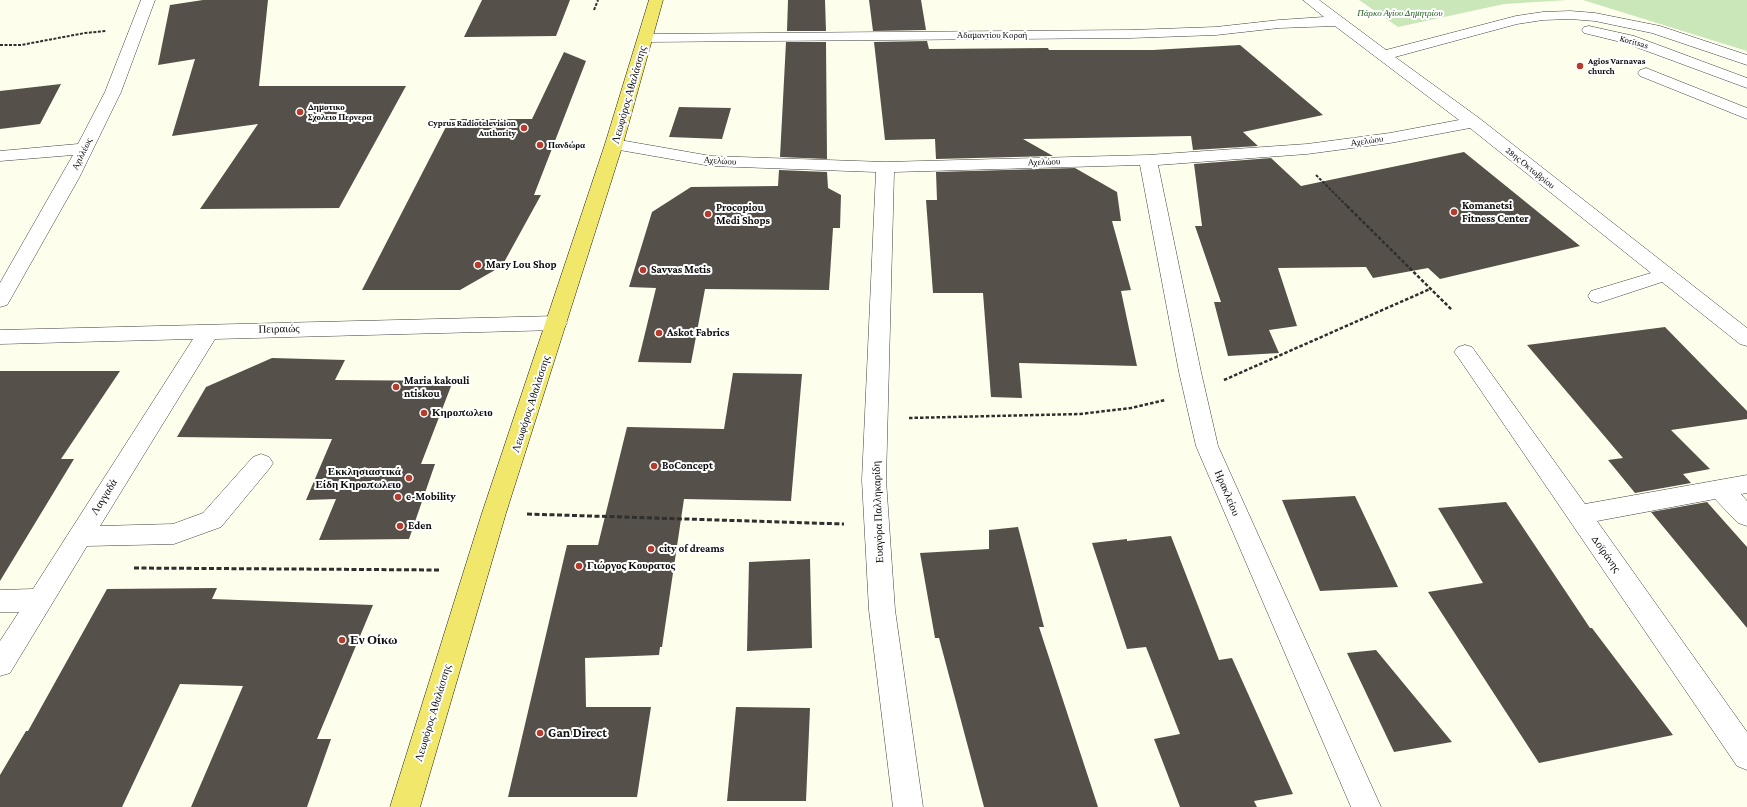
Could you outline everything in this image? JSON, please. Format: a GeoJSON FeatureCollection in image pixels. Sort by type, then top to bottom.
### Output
{"type":"FeatureCollection","features":[{"type":"Feature","properties":{"kind":"main road","name":"Λεωφόρος Αθαλάσσης"},"geometry":{"type":"LineString","coordinates":[[405,807],[494,513],[614,144],[656,0]]}},
{"type":"Feature","properties":{"kind":"street","name":"Αχιλλέως"},"geometry":{"type":"LineString","coordinates":[[0,300],[47,220],[85,149],[112,92],[148,0]]}},
{"type":"Feature","properties":{"kind":"street","name":"28ης Οκτωβρίου"},"geometry":{"type":"LineString","coordinates":[[1310,0],[1473,122],[1747,340]]}},
{"type":"Feature","properties":{"kind":"street","name":"Koritsas"},"geometry":{"type":"LineString","coordinates":[[1384,55],[1516,20],[1543,16],[1570,15],[1616,21],[1655,29],[1747,60]]}},
{"type":"Feature","properties":{"kind":"street","name":"Koritsas"},"geometry":{"type":"LineString","coordinates":[[1516,20],[1557,24],[1629,40],[1661,50],[1747,82]]}},
{"type":"Feature","properties":{"kind":"street","name":"Αδαμαντίου Κοραή"},"geometry":{"type":"LineString","coordinates":[[645,38],[1130,34],[1216,31],[1279,24],[1339,22]]}},
{"type":"Feature","properties":{"kind":"street"},"geometry":{"type":"LineString","coordinates":[[1646,73],[1747,114]]}},
{"type":"Feature","properties":{"kind":"street","name":"Αχελώου"},"geometry":{"type":"LineString","coordinates":[[614,144],[711,161],[885,167],[1148,160],[1291,150],[1390,138],[1473,122]]}},
{"type":"Feature","properties":{"kind":"street"},"geometry":{"type":"LineString","coordinates":[[0,156],[85,149]]}},
{"type":"Feature","properties":{"kind":"street","name":"Ηρακλείου"},"geometry":{"type":"LineString","coordinates":[[1148,160],[1207,446],[1366,807]]}},
{"type":"Feature","properties":{"kind":"street","name":"Ευαγόρα Παλληκαρίδη"},"geometry":{"type":"LineString","coordinates":[[885,167],[874,480],[878,525],[882,610],[908,807]]}},
{"type":"Feature","properties":{"kind":"street"},"geometry":{"type":"LineString","coordinates":[[1598,296],[1664,275]]}},
{"type":"Feature","properties":{"kind":"street","name":"Πειραιώς"},"geometry":{"type":"LineString","coordinates":[[0,337],[557,323]]}},
{"type":"Feature","properties":{"kind":"street","name":"Λαγγαδά"},"geometry":{"type":"LineString","coordinates":[[0,664],[209,331]]}},
{"type":"Feature","properties":{"kind":"street","name":"Δοϊράνης"},"geometry":{"type":"LineString","coordinates":[[1465,352],[1747,756]]}},
{"type":"Feature","properties":{"kind":"street"},"geometry":{"type":"LineString","coordinates":[[80,536],[174,534],[212,520],[261,463]]}},
{"type":"Feature","properties":{"kind":"street"},"geometry":{"type":"LineString","coordinates":[[1579,515],[1747,484]]}},
{"type":"Feature","properties":{"kind":"street"},"geometry":{"type":"LineString","coordinates":[[1720,489],[1747,516]]}},
{"type":"Feature","properties":{"kind":"street"},"geometry":{"type":"LineString","coordinates":[[0,601],[39,600]]}},
{"type":"Feature","properties":{"kind":"path"},"geometry":{"type":"LineString","coordinates":[[594,10],[598,0]]}},
{"type":"Feature","properties":{"kind":"path"},"geometry":{"type":"LineString","coordinates":[[0,46],[20,45],[96,31],[136,31]]}},
{"type":"Feature","properties":{"kind":"path"},"geometry":{"type":"LineString","coordinates":[[1291,150],[1452,310]]}},
{"type":"Feature","properties":{"kind":"path"},"geometry":{"type":"LineString","coordinates":[[877,419],[1080,414],[1131,408],[1195,392],[1430,289]]}},
{"type":"Feature","properties":{"kind":"path"},"geometry":{"type":"LineString","coordinates":[[494,513],[878,525]]}},
{"type":"Feature","properties":{"kind":"path"},"geometry":{"type":"LineString","coordinates":[[130,568],[477,570]]}},
{"type":"Feature","properties":{"kind":"green space","name":"Πάρκο Αγίου Δημητρίου"},"geometry":{"type":"Polygon","coordinates":[[[1359,0],[1568,0],[1504,4],[1398,27],[1359,0]]]}},
{"type":"Feature","properties":{"kind":"green space"},"geometry":{"type":"Polygon","coordinates":[[[1583,0],[1747,0],[1747,51],[1583,0]]]}},
{"type":"Feature","properties":{"kind":"building"},"geometry":{"type":"Polygon","coordinates":[[[203,0],[268,0],[259,86],[406,86],[339,208],[200,209],[258,124],[172,136],[195,59],[158,65],[170,5],[203,0]]]}},
{"type":"Feature","properties":{"kind":"building"},"geometry":{"type":"Polygon","coordinates":[[[482,0],[570,0],[556,36],[464,37],[482,0]]]}},
{"type":"Feature","properties":{"kind":"building"},"geometry":{"type":"Polygon","coordinates":[[[788,0],[825,0],[826,31],[787,31],[788,0]]]}},
{"type":"Feature","properties":{"kind":"building"},"geometry":{"type":"Polygon","coordinates":[[[869,0],[921,0],[926,30],[873,31],[869,0]]]}},
{"type":"Feature","properties":{"kind":"building"},"geometry":{"type":"Polygon","coordinates":[[[927,41],[929,49],[1048,48],[1049,50],[1153,50],[1240,45],[1323,115],[1243,132],[1258,146],[1193,150],[1191,136],[1023,139],[1053,156],[936,159],[935,139],[885,140],[874,42],[927,41]]]}},
{"type":"Feature","properties":{"kind":"building"},"geometry":{"type":"Polygon","coordinates":[[[786,42],[826,42],[827,159],[780,157],[786,42]]]}},
{"type":"Feature","properties":{"kind":"building"},"geometry":{"type":"Polygon","coordinates":[[[564,52],[586,61],[534,195],[541,195],[502,266],[460,290],[362,290],[450,119],[532,119],[564,52]]]}},
{"type":"Feature","properties":{"kind":"building"},"geometry":{"type":"Polygon","coordinates":[[[61,84],[40,124],[0,129],[0,91],[61,84]]]}},
{"type":"Feature","properties":{"kind":"building"},"geometry":{"type":"Polygon","coordinates":[[[679,107],[731,108],[722,139],[669,137],[679,107]]]}},
{"type":"Feature","properties":{"kind":"building"},"geometry":{"type":"Polygon","coordinates":[[[1464,152],[1580,246],[1440,279],[1428,268],[1373,278],[1366,267],[1278,268],[1297,326],[1269,330],[1279,353],[1228,356],[1214,302],[1221,302],[1195,226],[1202,226],[1194,164],[1271,158],[1301,186],[1464,152]]]}},
{"type":"Feature","properties":{"kind":"building"},"geometry":{"type":"Polygon","coordinates":[[[1075,168],[1117,192],[1121,221],[1112,221],[1131,290],[1121,291],[1137,366],[1019,363],[1022,398],[991,397],[983,293],[933,293],[926,200],[937,200],[936,172],[1075,168]]]}},
{"type":"Feature","properties":{"kind":"building"},"geometry":{"type":"Polygon","coordinates":[[[779,170],[827,172],[828,188],[841,195],[840,228],[833,228],[829,290],[705,289],[691,363],[638,362],[656,288],[629,287],[652,212],[691,187],[778,186],[779,170]]]}},
{"type":"Feature","properties":{"kind":"building"},"geometry":{"type":"Polygon","coordinates":[[[1665,327],[1747,411],[1747,419],[1671,430],[1710,469],[1683,474],[1691,483],[1635,493],[1608,460],[1623,458],[1527,345],[1665,327]]]}},
{"type":"Feature","properties":{"kind":"building"},"geometry":{"type":"Polygon","coordinates":[[[272,358],[345,360],[335,380],[453,381],[421,464],[435,464],[409,539],[319,540],[336,499],[306,500],[332,439],[177,437],[206,387],[272,358]]]}},
{"type":"Feature","properties":{"kind":"building"},"geometry":{"type":"Polygon","coordinates":[[[0,371],[120,371],[61,459],[74,459],[0,581],[0,371]]]}},
{"type":"Feature","properties":{"kind":"building"},"geometry":{"type":"Polygon","coordinates":[[[733,373],[802,374],[791,501],[684,499],[662,647],[660,647],[659,655],[585,658],[586,707],[651,707],[637,797],[508,797],[567,545],[598,545],[627,427],[724,429],[733,373]]]}},
{"type":"Feature","properties":{"kind":"building"},"geometry":{"type":"Polygon","coordinates":[[[1355,496],[1398,587],[1320,591],[1282,500],[1355,496]]]}},
{"type":"Feature","properties":{"kind":"building"},"geometry":{"type":"Polygon","coordinates":[[[1506,502],[1590,628],[1592,628],[1673,735],[1539,763],[1428,592],[1483,583],[1438,508],[1506,502]]]}},
{"type":"Feature","properties":{"kind":"building"},"geometry":{"type":"Polygon","coordinates":[[[1707,502],[1747,547],[1747,628],[1651,512],[1707,502]]]}},
{"type":"Feature","properties":{"kind":"building"},"geometry":{"type":"Polygon","coordinates":[[[1018,527],[1044,627],[1039,627],[1098,807],[984,807],[939,638],[935,638],[920,553],[989,549],[989,530],[1018,527]]]}},
{"type":"Feature","properties":{"kind":"building"},"geometry":{"type":"Polygon","coordinates":[[[1171,536],[1219,660],[1232,658],[1293,794],[1254,801],[1257,807],[1180,807],[1154,739],[1180,734],[1146,647],[1127,649],[1092,543],[1171,536]]]}},
{"type":"Feature","properties":{"kind":"building"},"geometry":{"type":"Polygon","coordinates":[[[810,559],[812,648],[747,651],[749,562],[810,559]]]}},
{"type":"Feature","properties":{"kind":"building"},"geometry":{"type":"Polygon","coordinates":[[[217,588],[212,599],[373,605],[317,739],[331,739],[307,807],[191,807],[243,686],[180,684],[122,807],[0,807],[0,775],[26,731],[28,731],[107,589],[217,588]]]}},
{"type":"Feature","properties":{"kind":"building"},"geometry":{"type":"Polygon","coordinates":[[[1376,650],[1452,742],[1394,752],[1347,653],[1376,650]]]}},
{"type":"Feature","properties":{"kind":"building"},"geometry":{"type":"Polygon","coordinates":[[[736,707],[810,708],[806,801],[727,801],[736,707]]]}},
{"type":"Feature","properties":{"kind":"place","name":"Agios Varnavas church"},"geometry":{"type":"Point","coordinates":[1580,66]}},
{"type":"Feature","properties":{"kind":"place","name":"Δημοτικο Σχολειο Περνερα"},"geometry":{"type":"Point","coordinates":[300,112]}},
{"type":"Feature","properties":{"kind":"place","name":"Cyprus Radiotelevision Authority"},"geometry":{"type":"Point","coordinates":[524,128]}},
{"type":"Feature","properties":{"kind":"place","name":"Πανδώρα"},"geometry":{"type":"Point","coordinates":[540,145]}},
{"type":"Feature","properties":{"kind":"place","name":"Komanetsi Fitness Center"},"geometry":{"type":"Point","coordinates":[1454,212]}},
{"type":"Feature","properties":{"kind":"place","name":"Procopiou Medi Shops"},"geometry":{"type":"Point","coordinates":[708,214]}},
{"type":"Feature","properties":{"kind":"place","name":"Mary Lou Shop"},"geometry":{"type":"Point","coordinates":[478,265]}},
{"type":"Feature","properties":{"kind":"place","name":"Savvas Metis"},"geometry":{"type":"Point","coordinates":[643,270]}},
{"type":"Feature","properties":{"kind":"place","name":"Askot Fabrics"},"geometry":{"type":"Point","coordinates":[659,333]}},
{"type":"Feature","properties":{"kind":"place","name":"Maria kakouli ntiskou"},"geometry":{"type":"Point","coordinates":[396,387]}},
{"type":"Feature","properties":{"kind":"place","name":"Κηροπωλειο"},"geometry":{"type":"Point","coordinates":[424,413]}},
{"type":"Feature","properties":{"kind":"place","name":"BoConcept"},"geometry":{"type":"Point","coordinates":[654,466]}},
{"type":"Feature","properties":{"kind":"place","name":"Εκκλησιαστικά Είδη Κηροπωλειο"},"geometry":{"type":"Point","coordinates":[409,478]}},
{"type":"Feature","properties":{"kind":"place","name":"e-Mobility"},"geometry":{"type":"Point","coordinates":[398,497]}},
{"type":"Feature","properties":{"kind":"place","name":"Eden"},"geometry":{"type":"Point","coordinates":[400,526]}},
{"type":"Feature","properties":{"kind":"place","name":"city of dreams"},"geometry":{"type":"Point","coordinates":[651,549]}},
{"type":"Feature","properties":{"kind":"place","name":"Γιώργος Κουρατος"},"geometry":{"type":"Point","coordinates":[579,566]}},
{"type":"Feature","properties":{"kind":"place","name":"Εν Οίκω"},"geometry":{"type":"Point","coordinates":[342,640]}},
{"type":"Feature","properties":{"kind":"place","name":"Gan Direct"},"geometry":{"type":"Point","coordinates":[540,733]}}]}
